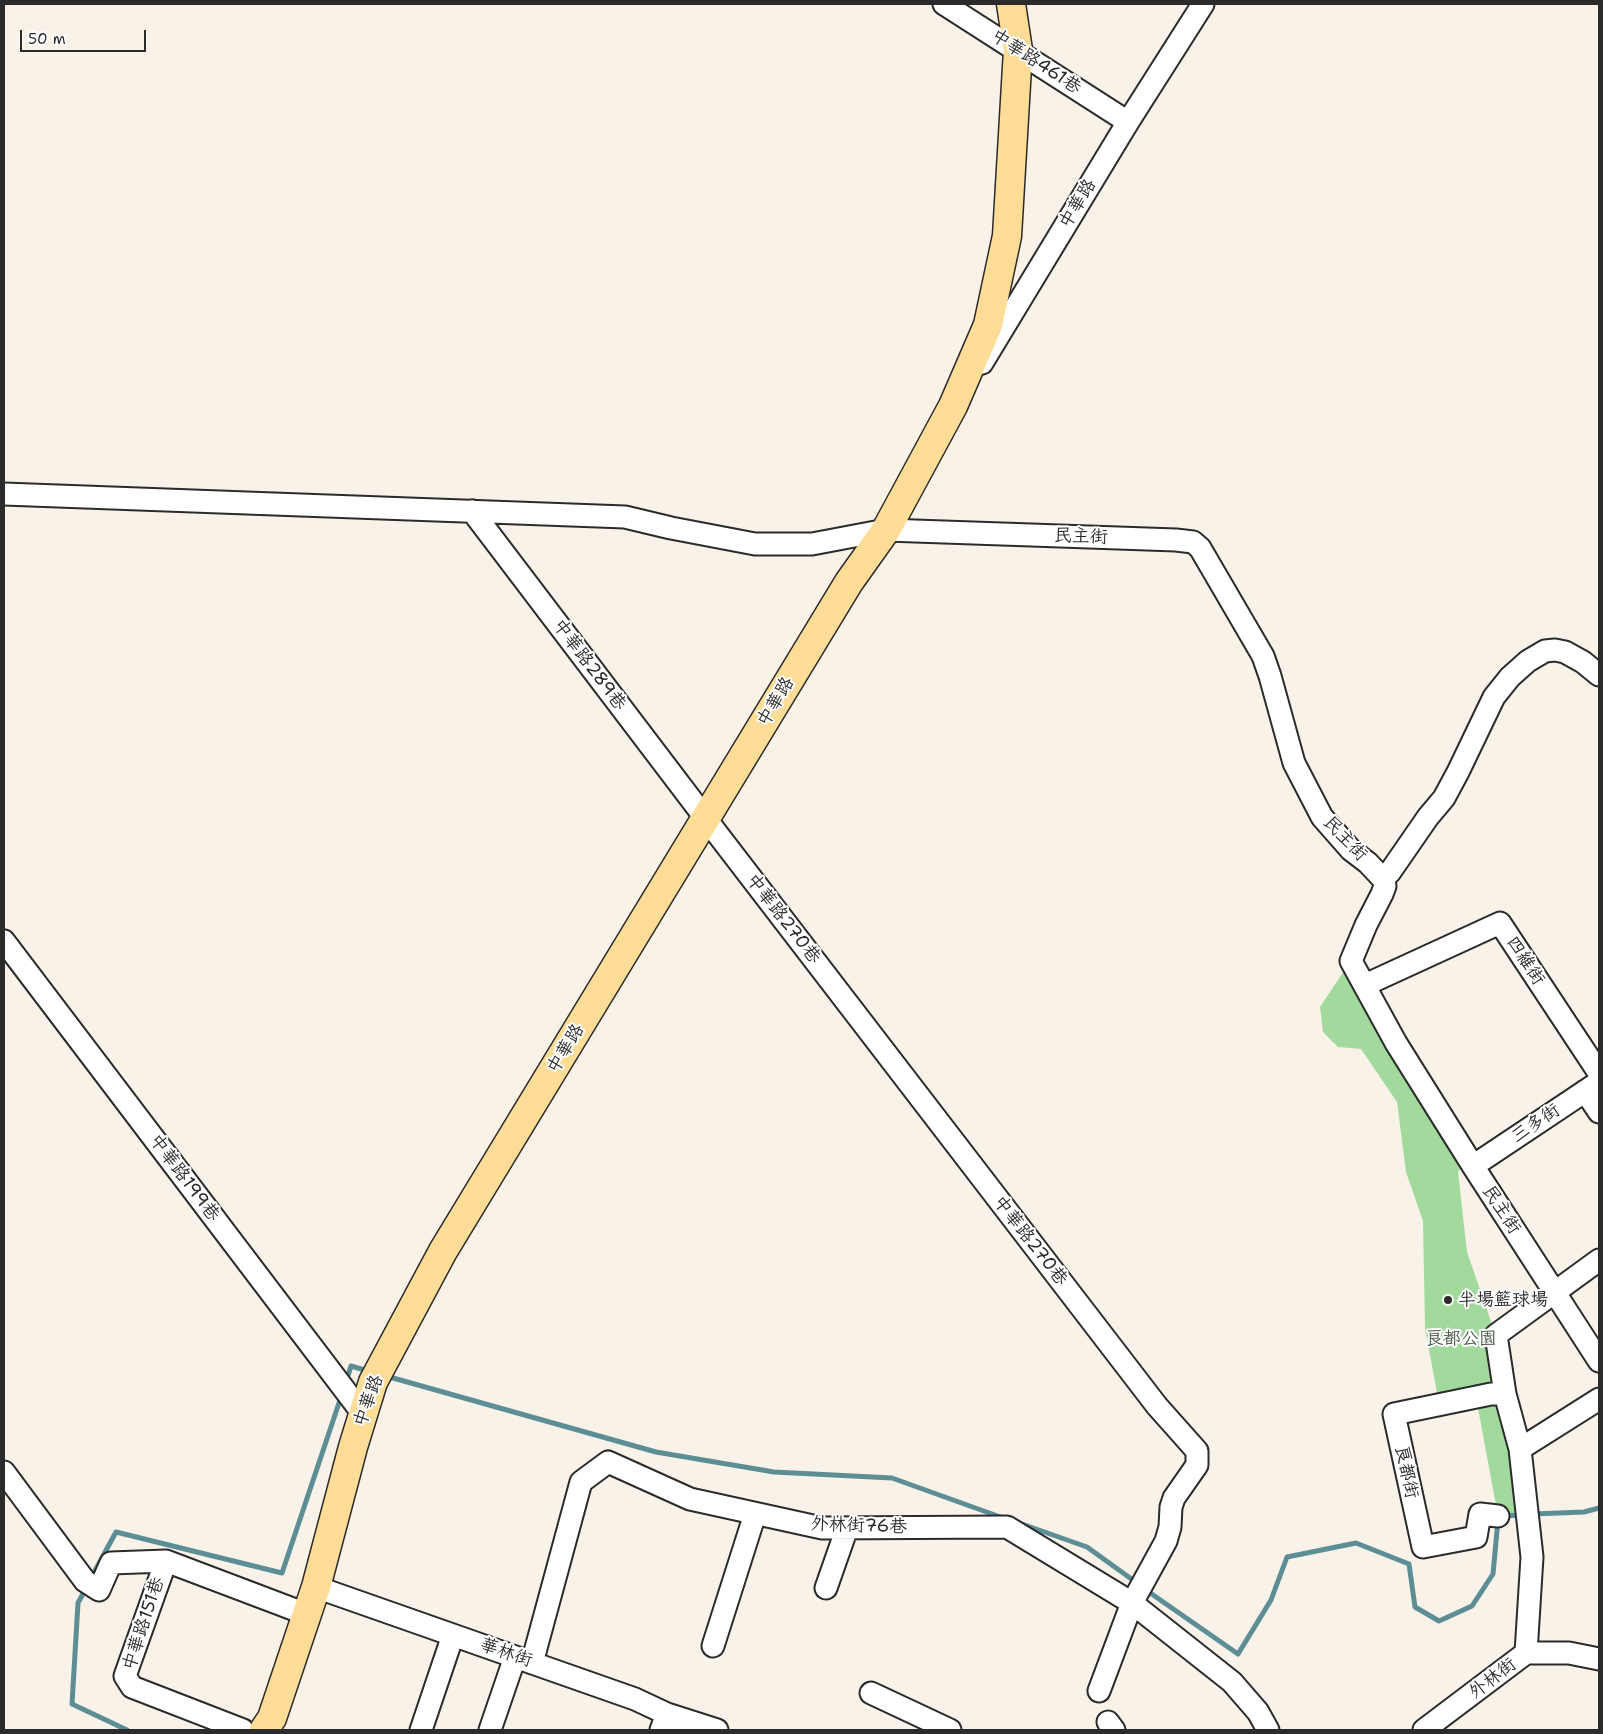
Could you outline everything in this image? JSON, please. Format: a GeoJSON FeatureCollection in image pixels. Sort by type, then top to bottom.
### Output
{"type":"FeatureCollection","features":[{"type":"Feature","properties":{"kind":"main road","name":"中華路"},"geometry":{"type":"LineString","coordinates":[[264,1730],[272,1718],[316,1587],[373,1382],[443,1251],[849,582],[886,530],[953,406],[988,325],[1007,236],[1018,50],[1011,4]]}},
{"type":"Feature","properties":{"kind":"street","name":"中華路461巷"},"geometry":{"type":"LineString","coordinates":[[944,4],[1128,122]]}},
{"type":"Feature","properties":{"kind":"street","name":"中華路"},"geometry":{"type":"LineString","coordinates":[[953,406],[982,364],[1128,122],[1203,4]]}},
{"type":"Feature","properties":{"kind":"street"},"geometry":{"type":"LineString","coordinates":[[4,494],[625,517],[755,544],[812,544],[886,530]]}},
{"type":"Feature","properties":{"kind":"street","name":"中華路289巷"},"geometry":{"type":"LineString","coordinates":[[472,511],[706,819]]}},
{"type":"Feature","properties":{"kind":"street","name":"民主街"},"geometry":{"type":"LineString","coordinates":[[886,530],[1176,540],[1193,542],[1200,548],[1263,656],[1294,763],[1322,817],[1351,850],[1368,862],[1383,879],[1382,894],[1366,925],[1351,961],[1396,1042],[1473,1166],[1599,1361]]}},
{"type":"Feature","properties":{"kind":"street"},"geometry":{"type":"LineString","coordinates":[[1383,879],[1444,798],[1494,698],[1510,678],[1528,661],[1545,651],[1555,650],[1565,652],[1597,673]]}},
{"type":"Feature","properties":{"kind":"street","name":"中華路270巷"},"geometry":{"type":"LineString","coordinates":[[706,819],[1157,1406],[1197,1451],[1197,1465],[1174,1498],[1166,1542],[1132,1603],[1099,1692]]}},
{"type":"Feature","properties":{"kind":"street","name":"四維街"},"geometry":{"type":"LineString","coordinates":[[1365,985],[1500,924],[1599,1073]]}},
{"type":"Feature","properties":{"kind":"street","name":"中華路199巷"},"geometry":{"type":"LineString","coordinates":[[4,941],[363,1414]]}},
{"type":"Feature","properties":{"kind":"street"},"geometry":{"type":"LineString","coordinates":[[1592,1086],[1599,1112]]}},
{"type":"Feature","properties":{"kind":"street","name":"三多街"},"geometry":{"type":"LineString","coordinates":[[1473,1166],[1592,1086]]}},
{"type":"Feature","properties":{"kind":"street"},"geometry":{"type":"LineString","coordinates":[[1526,1653],[1532,1557],[1520,1449],[1504,1394],[1496,1335],[1599,1260]]}},
{"type":"Feature","properties":{"kind":"street","name":"良都街"},"geometry":{"type":"LineString","coordinates":[[1498,1516],[1480,1514],[1476,1537],[1423,1547],[1394,1414],[1491,1394],[1504,1394]]}},
{"type":"Feature","properties":{"kind":"street"},"geometry":{"type":"LineString","coordinates":[[1520,1449],[1599,1399]]}},
{"type":"Feature","properties":{"kind":"street","name":"外林街76巷"},"geometry":{"type":"LineString","coordinates":[[524,1660],[581,1482],[608,1462],[690,1499],[822,1528],[1007,1527],[1132,1603],[1232,1682],[1258,1712],[1268,1730]]}},
{"type":"Feature","properties":{"kind":"street"},"geometry":{"type":"LineString","coordinates":[[4,1472],[85,1581],[99,1590],[111,1563],[166,1561]]}},
{"type":"Feature","properties":{"kind":"street"},"geometry":{"type":"LineString","coordinates":[[712,1646],[754,1514]]}},
{"type":"Feature","properties":{"kind":"street"},"geometry":{"type":"LineString","coordinates":[[826,1588],[847,1528]]}},
{"type":"Feature","properties":{"kind":"street","name":"中華路151巷"},"geometry":{"type":"LineString","coordinates":[[243,1730],[132,1688],[125,1676],[166,1561],[306,1614]]}},
{"type":"Feature","properties":{"kind":"street","name":"華林街"},"geometry":{"type":"LineString","coordinates":[[316,1587],[635,1699],[664,1722],[690,1730]]}},
{"type":"Feature","properties":{"kind":"street"},"geometry":{"type":"LineString","coordinates":[[421,1730],[453,1635]]}},
{"type":"Feature","properties":{"kind":"street","name":"外林街"},"geometry":{"type":"LineString","coordinates":[[1424,1730],[1489,1683],[1526,1653],[1569,1653],[1599,1659]]}},
{"type":"Feature","properties":{"kind":"street"},"geometry":{"type":"LineString","coordinates":[[490,1730],[524,1660]]}},
{"type":"Feature","properties":{"kind":"street"},"geometry":{"type":"LineString","coordinates":[[871,1693],[950,1730]]}},
{"type":"Feature","properties":{"kind":"street"},"geometry":{"type":"LineString","coordinates":[[664,1722],[717,1730]]}},
{"type":"Feature","properties":{"kind":"green space","name":"良都公園"},"geometry":{"type":"Polygon","coordinates":[[[1348,965],[1465,1162],[1458,1172],[1467,1252],[1494,1330],[1522,1515],[1498,1516],[1475,1392],[1438,1398],[1425,1328],[1423,1221],[1406,1172],[1397,1102],[1361,1049],[1338,1047],[1323,1032],[1320,1007],[1348,965]]]}},
{"type":"Feature","properties":{"kind":"waterway"},"geometry":{"type":"LineString","coordinates":[[346,1382],[351,1366],[368,1371]]}},
{"type":"Feature","properties":{"kind":"waterway"},"geometry":{"type":"LineString","coordinates":[[386,1376],[656,1452],[774,1472],[892,1478],[1006,1519]]}},
{"type":"Feature","properties":{"kind":"waterway"},"geometry":{"type":"LineString","coordinates":[[91,1578],[116,1532],[282,1573],[342,1394]]}},
{"type":"Feature","properties":{"kind":"waterway"},"geometry":{"type":"LineString","coordinates":[[1533,1514],[1584,1512],[1599,1508]]}},
{"type":"Feature","properties":{"kind":"waterway"},"geometry":{"type":"LineString","coordinates":[[1503,1516],[1522,1515]]}},
{"type":"Feature","properties":{"kind":"waterway"},"geometry":{"type":"LineString","coordinates":[[1146,1590],[1238,1654],[1271,1600],[1287,1557],[1356,1543],[1409,1564],[1415,1607],[1439,1621],[1472,1606],[1493,1574],[1498,1520]]}},
{"type":"Feature","properties":{"kind":"waterway"},"geometry":{"type":"LineString","coordinates":[[1019,1523],[1087,1547],[1137,1583]]}},
{"type":"Feature","properties":{"kind":"waterway"},"geometry":{"type":"LineString","coordinates":[[86,1588],[78,1603],[72,1704],[127,1730]]}},
{"type":"Feature","properties":{"kind":"place","name":"半場籃球場"},"geometry":{"type":"Point","coordinates":[1448,1300]}}]}
